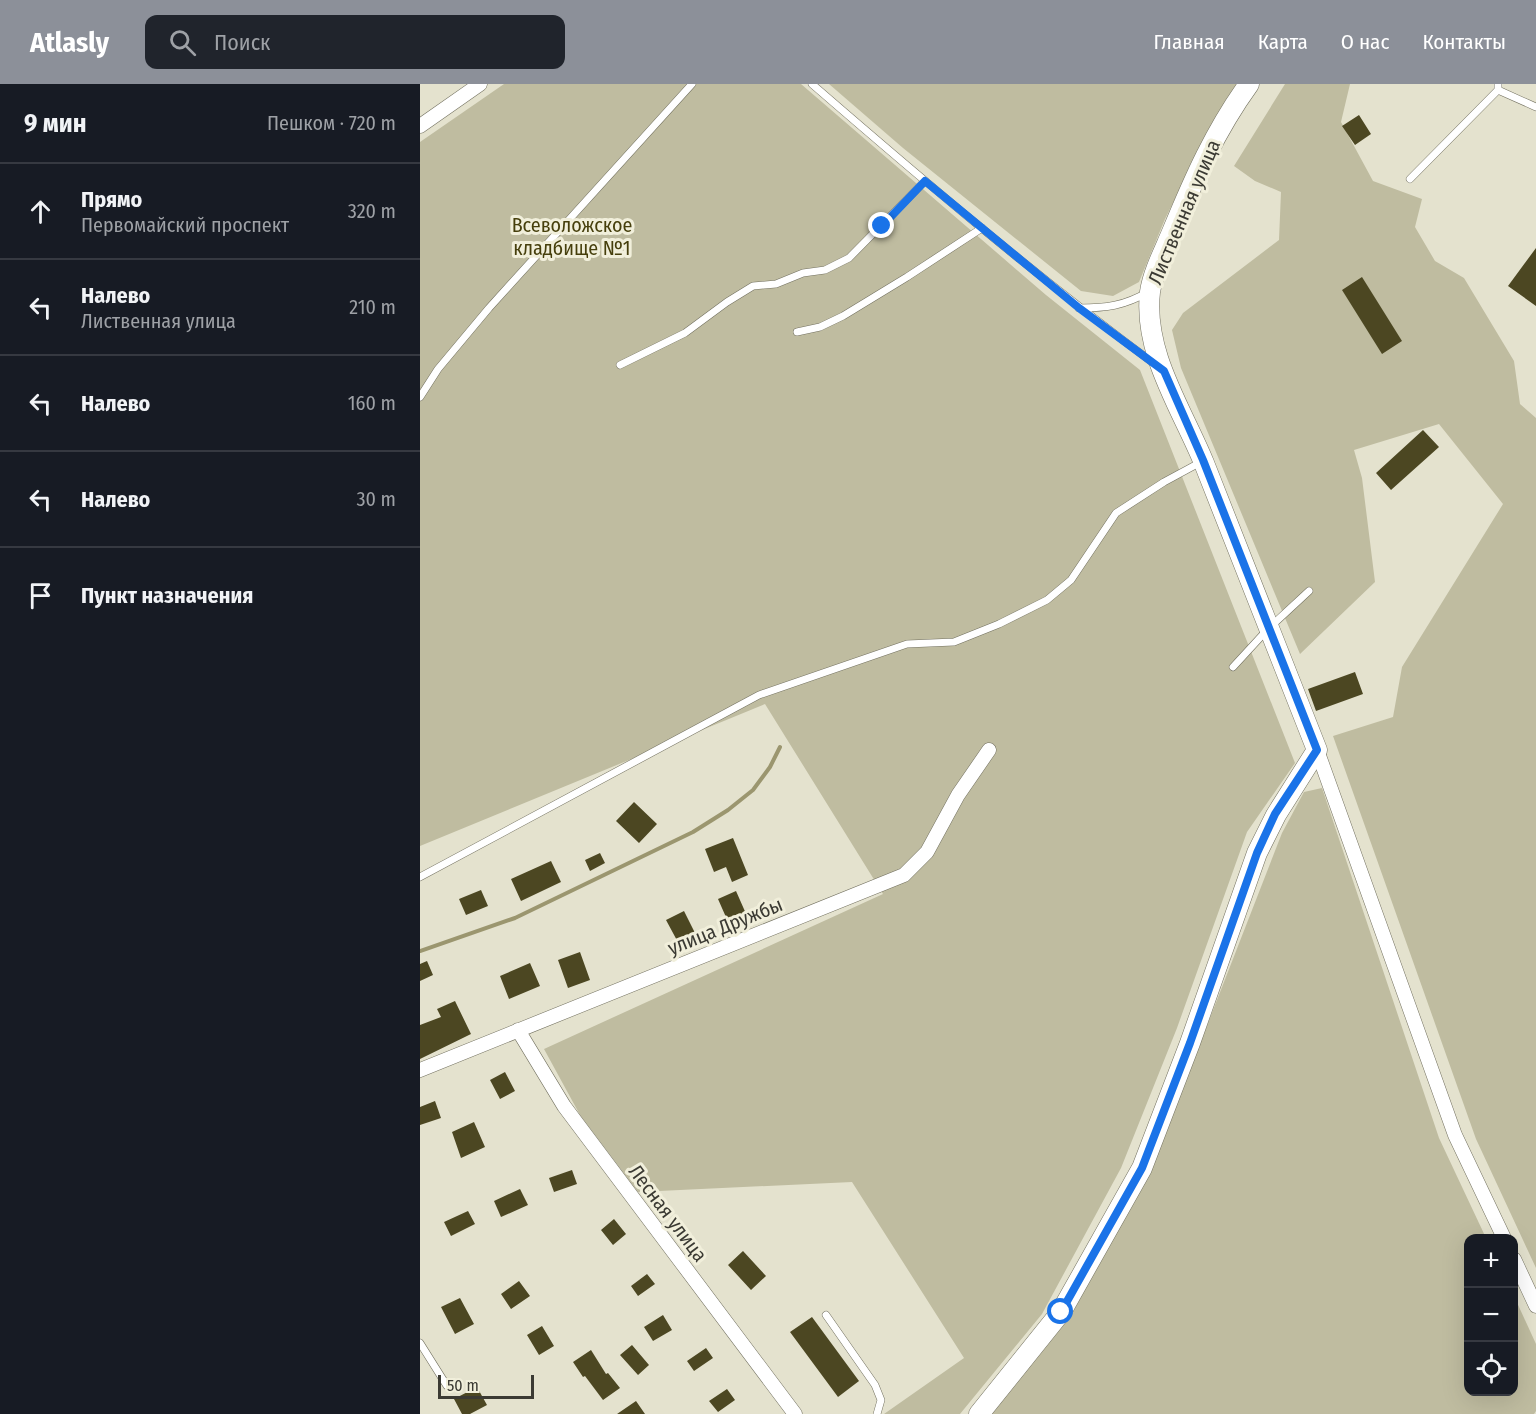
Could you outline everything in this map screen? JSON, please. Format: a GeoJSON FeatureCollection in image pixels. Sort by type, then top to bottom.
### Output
{"type":"FeatureCollection","features":[{"type":"Feature","properties":{"kind":"street"},"geometry":{"type":"LineString","coordinates":[[420,126],[480,84]]}},
{"type":"Feature","properties":{"kind":"street","name":"Лиственная улица"},"geometry":{"type":"LineString","coordinates":[[1249,84],[1200,165],[1157,267],[1150,291],[1150,321],[1164,371],[1203,460],[1317,750]]}},
{"type":"Feature","properties":{"kind":"street","name":"улица Дружбы"},"geometry":{"type":"LineString","coordinates":[[420,1070],[904,875],[927,852],[958,795],[989,750]]}},
{"type":"Feature","properties":{"kind":"street"},"geometry":{"type":"LineString","coordinates":[[1317,750],[1455,1135],[1502,1234]]}},
{"type":"Feature","properties":{"kind":"street"},"geometry":{"type":"LineString","coordinates":[[979,1414],[1061,1312],[1142,1168],[1190,1043],[1257,853],[1275,814],[1317,750]]}},
{"type":"Feature","properties":{"kind":"street","name":"Лесная улица"},"geometry":{"type":"LineString","coordinates":[[518,1030],[564,1106],[795,1414]]}},
{"type":"Feature","properties":{"kind":"street"},"geometry":{"type":"LineString","coordinates":[[1518,1267],[1536,1306]]}},
{"type":"Feature","properties":{"kind":"lane"},"geometry":{"type":"LineString","coordinates":[[420,397],[438,369],[489,308],[692,84]]}},
{"type":"Feature","properties":{"kind":"lane"},"geometry":{"type":"LineString","coordinates":[[812,84],[1079,308],[1164,371]]}},
{"type":"Feature","properties":{"kind":"lane"},"geometry":{"type":"LineString","coordinates":[[1410,179],[1498,87],[1536,107]]}},
{"type":"Feature","properties":{"kind":"lane"},"geometry":{"type":"LineString","coordinates":[[620,365],[685,333],[753,286],[776,284],[803,273],[825,270],[849,258],[925,181]]}},
{"type":"Feature","properties":{"kind":"lane"},"geometry":{"type":"LineString","coordinates":[[797,332],[820,327],[843,316],[982,228]]}},
{"type":"Feature","properties":{"kind":"lane"},"geometry":{"type":"LineString","coordinates":[[1079,308],[1108,308],[1133,301],[1150,291]]}},
{"type":"Feature","properties":{"kind":"lane"},"geometry":{"type":"LineString","coordinates":[[420,877],[759,695],[907,644],[954,642],[999,624],[1047,600],[1071,580],[1116,513],[1203,460]]}},
{"type":"Feature","properties":{"kind":"lane"},"geometry":{"type":"LineString","coordinates":[[1233,667],[1268,629],[1309,591]]}},
{"type":"Feature","properties":{"kind":"lane"},"geometry":{"type":"LineString","coordinates":[[826,1315],[875,1385],[881,1400],[877,1414]]}},
{"type":"Feature","properties":{"kind":"lane"},"geometry":{"type":"LineString","coordinates":[[420,1343],[447,1386]]}},
{"type":"Feature","properties":{"kind":"green space","name":"Всеволожское кладбище №1"},"geometry":{"type":"Polygon","coordinates":[[[504,84],[801,84],[1046,295],[1140,370],[1295,763],[1247,832],[1177,1028],[1121,1168],[1042,1314],[960,1414],[884,1414],[964,1358],[852,1182],[638,1192],[580,1115],[544,1049],[883,894],[765,704],[420,846],[420,142],[504,84]]]}},
{"type":"Feature","properties":{"kind":"green space"},"geometry":{"type":"Polygon","coordinates":[[[829,84],[1240,84],[1211,126],[1165,219],[1139,282],[1113,296],[1081,291],[903,148],[829,84]]]}},
{"type":"Feature","properties":{"kind":"green space"},"geometry":{"type":"Polygon","coordinates":[[[1285,84],[1350,84],[1341,122],[1373,181],[1422,199],[1415,227],[1435,261],[1464,278],[1514,361],[1520,404],[1536,418],[1536,1268],[1476,1139],[1333,736],[1393,717],[1402,667],[1503,504],[1439,424],[1354,450],[1362,478],[1375,582],[1300,654],[1181,368],[1172,330],[1183,313],[1279,240],[1281,192],[1255,181],[1234,166],[1285,84]]]}},
{"type":"Feature","properties":{"kind":"green space"},"geometry":{"type":"Polygon","coordinates":[[[1322,788],[1439,1138],[1484,1234],[1464,1234],[1464,1396],[1518,1396],[1518,1305],[1536,1344],[1536,1411],[1534,1414],[991,1414],[1070,1317],[1150,1172],[1282,833],[1304,792],[1322,788]]]}},
{"type":"Feature","properties":{"kind":"building"},"geometry":{"type":"Polygon","coordinates":[[[1359,115],[1371,134],[1355,145],[1342,126],[1359,115]]]}},
{"type":"Feature","properties":{"kind":"building"},"geometry":{"type":"Polygon","coordinates":[[[1536,248],[1536,306],[1508,286],[1536,248]]]}},
{"type":"Feature","properties":{"kind":"building"},"geometry":{"type":"Polygon","coordinates":[[[1362,277],[1402,341],[1382,354],[1342,290],[1362,277]]]}},
{"type":"Feature","properties":{"kind":"building"},"geometry":{"type":"Polygon","coordinates":[[[1423,430],[1439,447],[1391,490],[1376,473],[1423,430]]]}},
{"type":"Feature","properties":{"kind":"building"},"geometry":{"type":"Polygon","coordinates":[[[1355,672],[1363,694],[1316,711],[1308,689],[1355,672]]]}},
{"type":"Feature","properties":{"kind":"building"},"geometry":{"type":"Polygon","coordinates":[[[634,802],[657,824],[639,843],[616,821],[634,802]]]}},
{"type":"Feature","properties":{"kind":"building"},"geometry":{"type":"Polygon","coordinates":[[[733,838],[748,875],[732,882],[726,867],[714,872],[705,849],[733,838]]]}},
{"type":"Feature","properties":{"kind":"building"},"geometry":{"type":"Polygon","coordinates":[[[600,853],[605,863],[590,871],[585,860],[600,853]]]}},
{"type":"Feature","properties":{"kind":"building"},"geometry":{"type":"Polygon","coordinates":[[[551,861],[561,882],[521,901],[511,879],[551,861]]]}},
{"type":"Feature","properties":{"kind":"building"},"geometry":{"type":"Polygon","coordinates":[[[481,890],[488,906],[466,915],[459,899],[481,890]]]}},
{"type":"Feature","properties":{"kind":"building"},"geometry":{"type":"Polygon","coordinates":[[[736,891],[747,916],[729,924],[718,899],[736,891]]]}},
{"type":"Feature","properties":{"kind":"building"},"geometry":{"type":"Polygon","coordinates":[[[684,911],[697,937],[680,946],[666,920],[684,911]]]}},
{"type":"Feature","properties":{"kind":"building"},"geometry":{"type":"Polygon","coordinates":[[[580,952],[590,980],[568,988],[558,960],[580,952]]]}},
{"type":"Feature","properties":{"kind":"building"},"geometry":{"type":"Polygon","coordinates":[[[427,961],[433,975],[420,981],[420,964],[427,961]]]}},
{"type":"Feature","properties":{"kind":"building"},"geometry":{"type":"Polygon","coordinates":[[[530,963],[540,986],[509,999],[500,976],[530,963]]]}},
{"type":"Feature","properties":{"kind":"building"},"geometry":{"type":"Polygon","coordinates":[[[455,1001],[471,1034],[420,1059],[420,1025],[441,1017],[437,1009],[455,1001]]]}},
{"type":"Feature","properties":{"kind":"building"},"geometry":{"type":"Polygon","coordinates":[[[505,1072],[515,1091],[500,1099],[490,1080],[505,1072]]]}},
{"type":"Feature","properties":{"kind":"building"},"geometry":{"type":"Polygon","coordinates":[[[435,1101],[441,1118],[420,1125],[420,1107],[435,1101]]]}},
{"type":"Feature","properties":{"kind":"building"},"geometry":{"type":"Polygon","coordinates":[[[474,1122],[485,1147],[461,1158],[452,1132],[474,1122]]]}},
{"type":"Feature","properties":{"kind":"building"},"geometry":{"type":"Polygon","coordinates":[[[572,1170],[577,1184],[554,1192],[549,1178],[572,1170]]]}},
{"type":"Feature","properties":{"kind":"building"},"geometry":{"type":"Polygon","coordinates":[[[520,1189],[528,1205],[501,1217],[494,1201],[520,1189]]]}},
{"type":"Feature","properties":{"kind":"building"},"geometry":{"type":"Polygon","coordinates":[[[468,1211],[475,1224],[451,1236],[444,1222],[468,1211]]]}},
{"type":"Feature","properties":{"kind":"building"},"geometry":{"type":"Polygon","coordinates":[[[614,1219],[626,1234],[613,1245],[601,1230],[614,1219]]]}},
{"type":"Feature","properties":{"kind":"building"},"geometry":{"type":"Polygon","coordinates":[[[743,1251],[766,1276],[751,1290],[728,1265],[743,1251]]]}},
{"type":"Feature","properties":{"kind":"building"},"geometry":{"type":"Polygon","coordinates":[[[647,1274],[655,1284],[638,1296],[631,1286],[647,1274]]]}},
{"type":"Feature","properties":{"kind":"building"},"geometry":{"type":"Polygon","coordinates":[[[519,1281],[530,1296],[511,1309],[501,1294],[519,1281]]]}},
{"type":"Feature","properties":{"kind":"building"},"geometry":{"type":"Polygon","coordinates":[[[460,1298],[474,1324],[455,1334],[441,1307],[460,1298]]]}},
{"type":"Feature","properties":{"kind":"building"},"geometry":{"type":"Polygon","coordinates":[[[663,1315],[672,1330],[653,1341],[644,1327],[663,1315]]]}},
{"type":"Feature","properties":{"kind":"building"},"geometry":{"type":"Polygon","coordinates":[[[812,1317],[859,1381],[838,1397],[790,1332],[812,1317]]]}},
{"type":"Feature","properties":{"kind":"building"},"geometry":{"type":"Polygon","coordinates":[[[542,1326],[554,1346],[539,1355],[527,1335],[542,1326]]]}},
{"type":"Feature","properties":{"kind":"building"},"geometry":{"type":"Polygon","coordinates":[[[632,1345],[649,1365],[638,1375],[620,1355],[632,1345]]]}},
{"type":"Feature","properties":{"kind":"building"},"geometry":{"type":"Polygon","coordinates":[[[706,1348],[713,1358],[694,1371],[687,1361],[706,1348]]]}},
{"type":"Feature","properties":{"kind":"building"},"geometry":{"type":"Polygon","coordinates":[[[591,1350],[606,1374],[608,1373],[620,1388],[603,1400],[573,1362],[591,1350]]]}},
{"type":"Feature","properties":{"kind":"building"},"geometry":{"type":"Polygon","coordinates":[[[477,1387],[487,1405],[470,1414],[462,1414],[454,1399],[477,1387]]]}},
{"type":"Feature","properties":{"kind":"building"},"geometry":{"type":"Polygon","coordinates":[[[727,1389],[735,1400],[718,1412],[709,1401],[727,1389]]]}},
{"type":"Feature","properties":{"kind":"building"},"geometry":{"type":"Polygon","coordinates":[[[636,1401],[645,1414],[617,1414],[636,1401]]]}},
{"type":"Feature","properties":{"kind":"waterway"},"geometry":{"type":"LineString","coordinates":[[420,951],[515,918],[693,832],[728,810],[753,790],[770,767],[780,747]]}},
{"type":"Feature","properties":{"kind":"route"},"geometry":{"type":"LineString","coordinates":[[882,226],[925,181],[1079,308],[1164,371],[1203,460],[1317,750],[1275,814],[1257,853],[1190,1043],[1142,1168],[1061,1312]]}}]}
